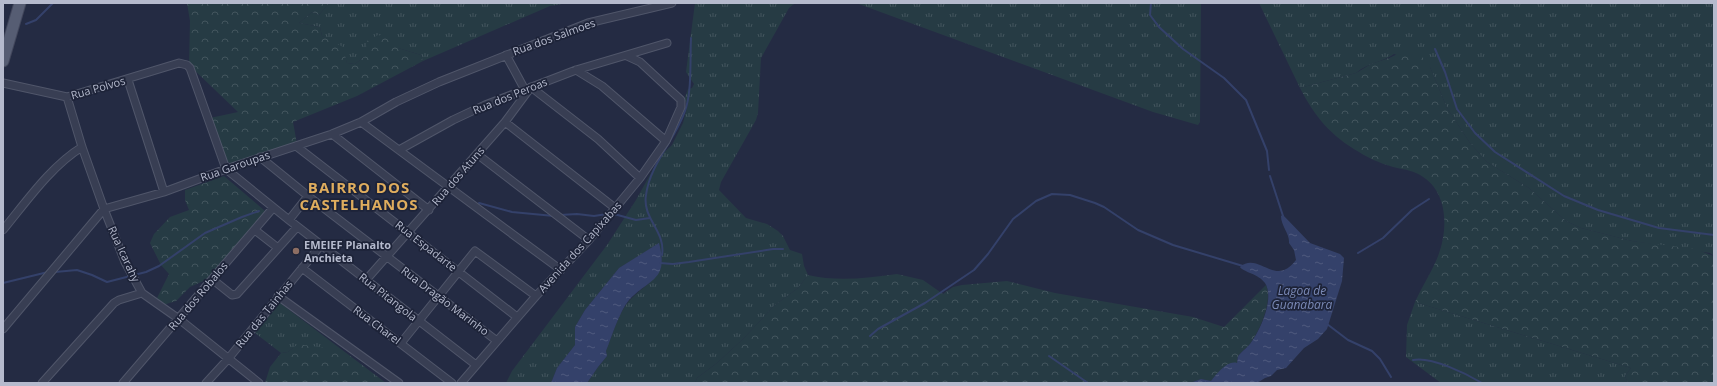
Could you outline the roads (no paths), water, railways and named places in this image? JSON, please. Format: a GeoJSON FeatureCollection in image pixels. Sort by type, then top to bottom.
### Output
{"type":"FeatureCollection","features":[{"type":"Feature","properties":{"kind":"main road"},"geometry":{"type":"LineString","coordinates":[[3,59],[20,3]]}},
{"type":"Feature","properties":{"kind":"street","name":"Rua dos Salmoes"},"geometry":{"type":"LineString","coordinates":[[506,54],[588,23],[672,3]]}},
{"type":"Feature","properties":{"kind":"street","name":"Rua dos Peroas"},"geometry":{"type":"LineString","coordinates":[[399,150],[453,120],[528,88],[576,70],[667,43]]}},
{"type":"Feature","properties":{"kind":"street"},"geometry":{"type":"LineString","coordinates":[[506,54],[528,88],[598,140],[640,178]]}},
{"type":"Feature","properties":{"kind":"street","name":"Rua Garoupas"},"geometry":{"type":"LineString","coordinates":[[104,209],[164,192],[260,157],[332,134],[362,122],[396,102],[439,82],[506,54]]}},
{"type":"Feature","properties":{"kind":"street","name":"Avenida dos Capixabas"},"geometry":{"type":"LineString","coordinates":[[461,383],[517,317],[589,240],[640,178],[666,141],[681,107],[681,100],[640,62],[627,56]]}},
{"type":"Feature","properties":{"kind":"street","name":"Rua Polvos"},"geometry":{"type":"LineString","coordinates":[[3,83],[67,97],[128,80],[180,63],[187,65],[190,68],[226,169]]}},
{"type":"Feature","properties":{"kind":"street"},"geometry":{"type":"LineString","coordinates":[[576,70],[602,86],[666,141]]}},
{"type":"Feature","properties":{"kind":"street"},"geometry":{"type":"LineString","coordinates":[[128,80],[164,192]]}},
{"type":"Feature","properties":{"kind":"street","name":"Rua dos Atuns"},"geometry":{"type":"LineString","coordinates":[[366,280],[409,234],[505,122],[528,88]]}},
{"type":"Feature","properties":{"kind":"street","name":"Rua Icarahy"},"geometry":{"type":"LineString","coordinates":[[67,97],[82,147],[104,209],[125,262],[142,293],[178,319],[259,383]]}},
{"type":"Feature","properties":{"kind":"street"},"geometry":{"type":"LineString","coordinates":[[362,122],[561,270]]}},
{"type":"Feature","properties":{"kind":"street"},"geometry":{"type":"LineString","coordinates":[[505,122],[615,208]]}},
{"type":"Feature","properties":{"kind":"street"},"geometry":{"type":"LineString","coordinates":[[332,134],[428,210]]}},
{"type":"Feature","properties":{"kind":"street","name":"Rua Espadarte"},"geometry":{"type":"LineString","coordinates":[[296,146],[517,317]]}},
{"type":"Feature","properties":{"kind":"street"},"geometry":{"type":"LineString","coordinates":[[3,230],[39,186],[64,161],[82,147]]}},
{"type":"Feature","properties":{"kind":"street"},"geometry":{"type":"LineString","coordinates":[[477,154],[589,240]]}},
{"type":"Feature","properties":{"kind":"street","name":"Rua Dragão Marinho"},"geometry":{"type":"LineString","coordinates":[[260,157],[308,196],[497,341]]}},
{"type":"Feature","properties":{"kind":"street","name":"Rua Pitangola"},"geometry":{"type":"LineString","coordinates":[[226,169],[273,208],[476,365]]}},
{"type":"Feature","properties":{"kind":"street"},"geometry":{"type":"LineString","coordinates":[[289,220],[308,196]]}},
{"type":"Feature","properties":{"kind":"street","name":"Rua dos Robalos"},"geometry":{"type":"LineString","coordinates":[[123,383],[273,208]]}},
{"type":"Feature","properties":{"kind":"street"},"geometry":{"type":"LineString","coordinates":[[3,329],[104,209]]}},
{"type":"Feature","properties":{"kind":"street"},"geometry":{"type":"LineString","coordinates":[[212,279],[232,294],[237,294],[297,226]]}},
{"type":"Feature","properties":{"kind":"street"},"geometry":{"type":"LineString","coordinates":[[255,230],[278,248]]}},
{"type":"Feature","properties":{"kind":"street","name":"Rua das Tainhas"},"geometry":{"type":"LineString","coordinates":[[206,383],[228,359],[321,245]]}},
{"type":"Feature","properties":{"kind":"street"},"geometry":{"type":"LineString","coordinates":[[401,342],[473,252],[478,252],[536,296]]}},
{"type":"Feature","properties":{"kind":"street","name":"Rua Charel"},"geometry":{"type":"LineString","coordinates":[[302,268],[401,342],[452,383]]}},
{"type":"Feature","properties":{"kind":"street"},"geometry":{"type":"LineString","coordinates":[[42,383],[114,303],[142,293]]}},
{"type":"Feature","properties":{"kind":"street"},"geometry":{"type":"LineString","coordinates":[[278,296],[399,383]]}},
{"type":"Feature","properties":{"kind":"water","name":"Lagoa de Guanabara"},"geometry":{"type":"Polygon","coordinates":[[[1283,215],[1310,243],[1340,254],[1344,258],[1342,281],[1327,329],[1318,339],[1304,348],[1286,368],[1277,370],[1271,376],[1257,383],[1190,383],[1201,379],[1211,381],[1219,371],[1226,366],[1237,363],[1238,356],[1250,344],[1258,331],[1265,314],[1268,289],[1262,280],[1240,267],[1251,263],[1278,271],[1288,268],[1296,260],[1294,250],[1289,243],[1288,236],[1281,220],[1281,216],[1283,215]]]}},
{"type":"Feature","properties":{"kind":"water"},"geometry":{"type":"Polygon","coordinates":[[[659,243],[661,265],[656,278],[625,305],[606,351],[607,356],[587,383],[551,383],[557,368],[575,345],[575,327],[585,310],[619,268],[659,243]]]}},
{"type":"Feature","properties":{"kind":"waterway"},"geometry":{"type":"LineString","coordinates":[[26,24],[36,20],[53,3]]}},
{"type":"Feature","properties":{"kind":"waterway"},"geometry":{"type":"LineString","coordinates":[[1151,3],[1150,15],[1159,27],[1183,49],[1224,78],[1246,100],[1267,151],[1269,170]]}},
{"type":"Feature","properties":{"kind":"waterway"},"geometry":{"type":"LineString","coordinates":[[662,255],[661,239],[647,211],[646,195],[648,184],[657,162],[681,122],[685,111],[690,85],[691,38]]}},
{"type":"Feature","properties":{"kind":"waterway"},"geometry":{"type":"LineString","coordinates":[[1435,49],[1445,72],[1457,109],[1475,133],[1495,152],[1564,196],[1598,210],[1659,228],[1714,235]]}},
{"type":"Feature","properties":{"kind":"waterway"},"geometry":{"type":"LineString","coordinates":[[1270,176],[1283,216]]}},
{"type":"Feature","properties":{"kind":"waterway"},"geometry":{"type":"LineString","coordinates":[[870,336],[878,329],[925,303],[974,270],[988,254],[1013,219],[1036,201],[1052,194],[1070,195],[1095,203],[1104,207],[1138,230],[1173,245],[1243,266]]}},
{"type":"Feature","properties":{"kind":"waterway"},"geometry":{"type":"LineString","coordinates":[[1358,253],[1383,238],[1412,210],[1429,199]]}},
{"type":"Feature","properties":{"kind":"waterway"},"geometry":{"type":"LineString","coordinates":[[479,203],[512,212],[554,216]]}},
{"type":"Feature","properties":{"kind":"waterway"},"geometry":{"type":"LineString","coordinates":[[55,272],[77,270],[107,282],[146,272],[159,266],[205,233],[259,211]]}},
{"type":"Feature","properties":{"kind":"waterway"},"geometry":{"type":"LineString","coordinates":[[560,215],[577,214],[594,216],[607,214]]}},
{"type":"Feature","properties":{"kind":"waterway"},"geometry":{"type":"LineString","coordinates":[[614,214],[636,220],[650,218]]}},
{"type":"Feature","properties":{"kind":"waterway"},"geometry":{"type":"LineString","coordinates":[[660,263],[673,264],[773,249],[783,249]]}},
{"type":"Feature","properties":{"kind":"waterway"},"geometry":{"type":"LineString","coordinates":[[3,283],[48,272]]}},
{"type":"Feature","properties":{"kind":"waterway"},"geometry":{"type":"LineString","coordinates":[[1327,324],[1348,340],[1372,351],[1380,359],[1391,377]]}},
{"type":"Feature","properties":{"kind":"waterway"},"geometry":{"type":"LineString","coordinates":[[1049,356],[1088,383]]}},
{"type":"Feature","properties":{"kind":"waterway"},"geometry":{"type":"LineString","coordinates":[[1413,360],[1421,359],[1439,363],[1482,383]]}},
{"type":"Feature","properties":{"kind":"place","name":"EMEIEF Planalto Anchieta"},"geometry":{"type":"Point","coordinates":[296,251]}},
{"type":"Feature","properties":{"kind":"district","name":"BAIRRO DOS CASTELHANOS"},"geometry":{"type":"Point","coordinates":[359,196]}}]}
